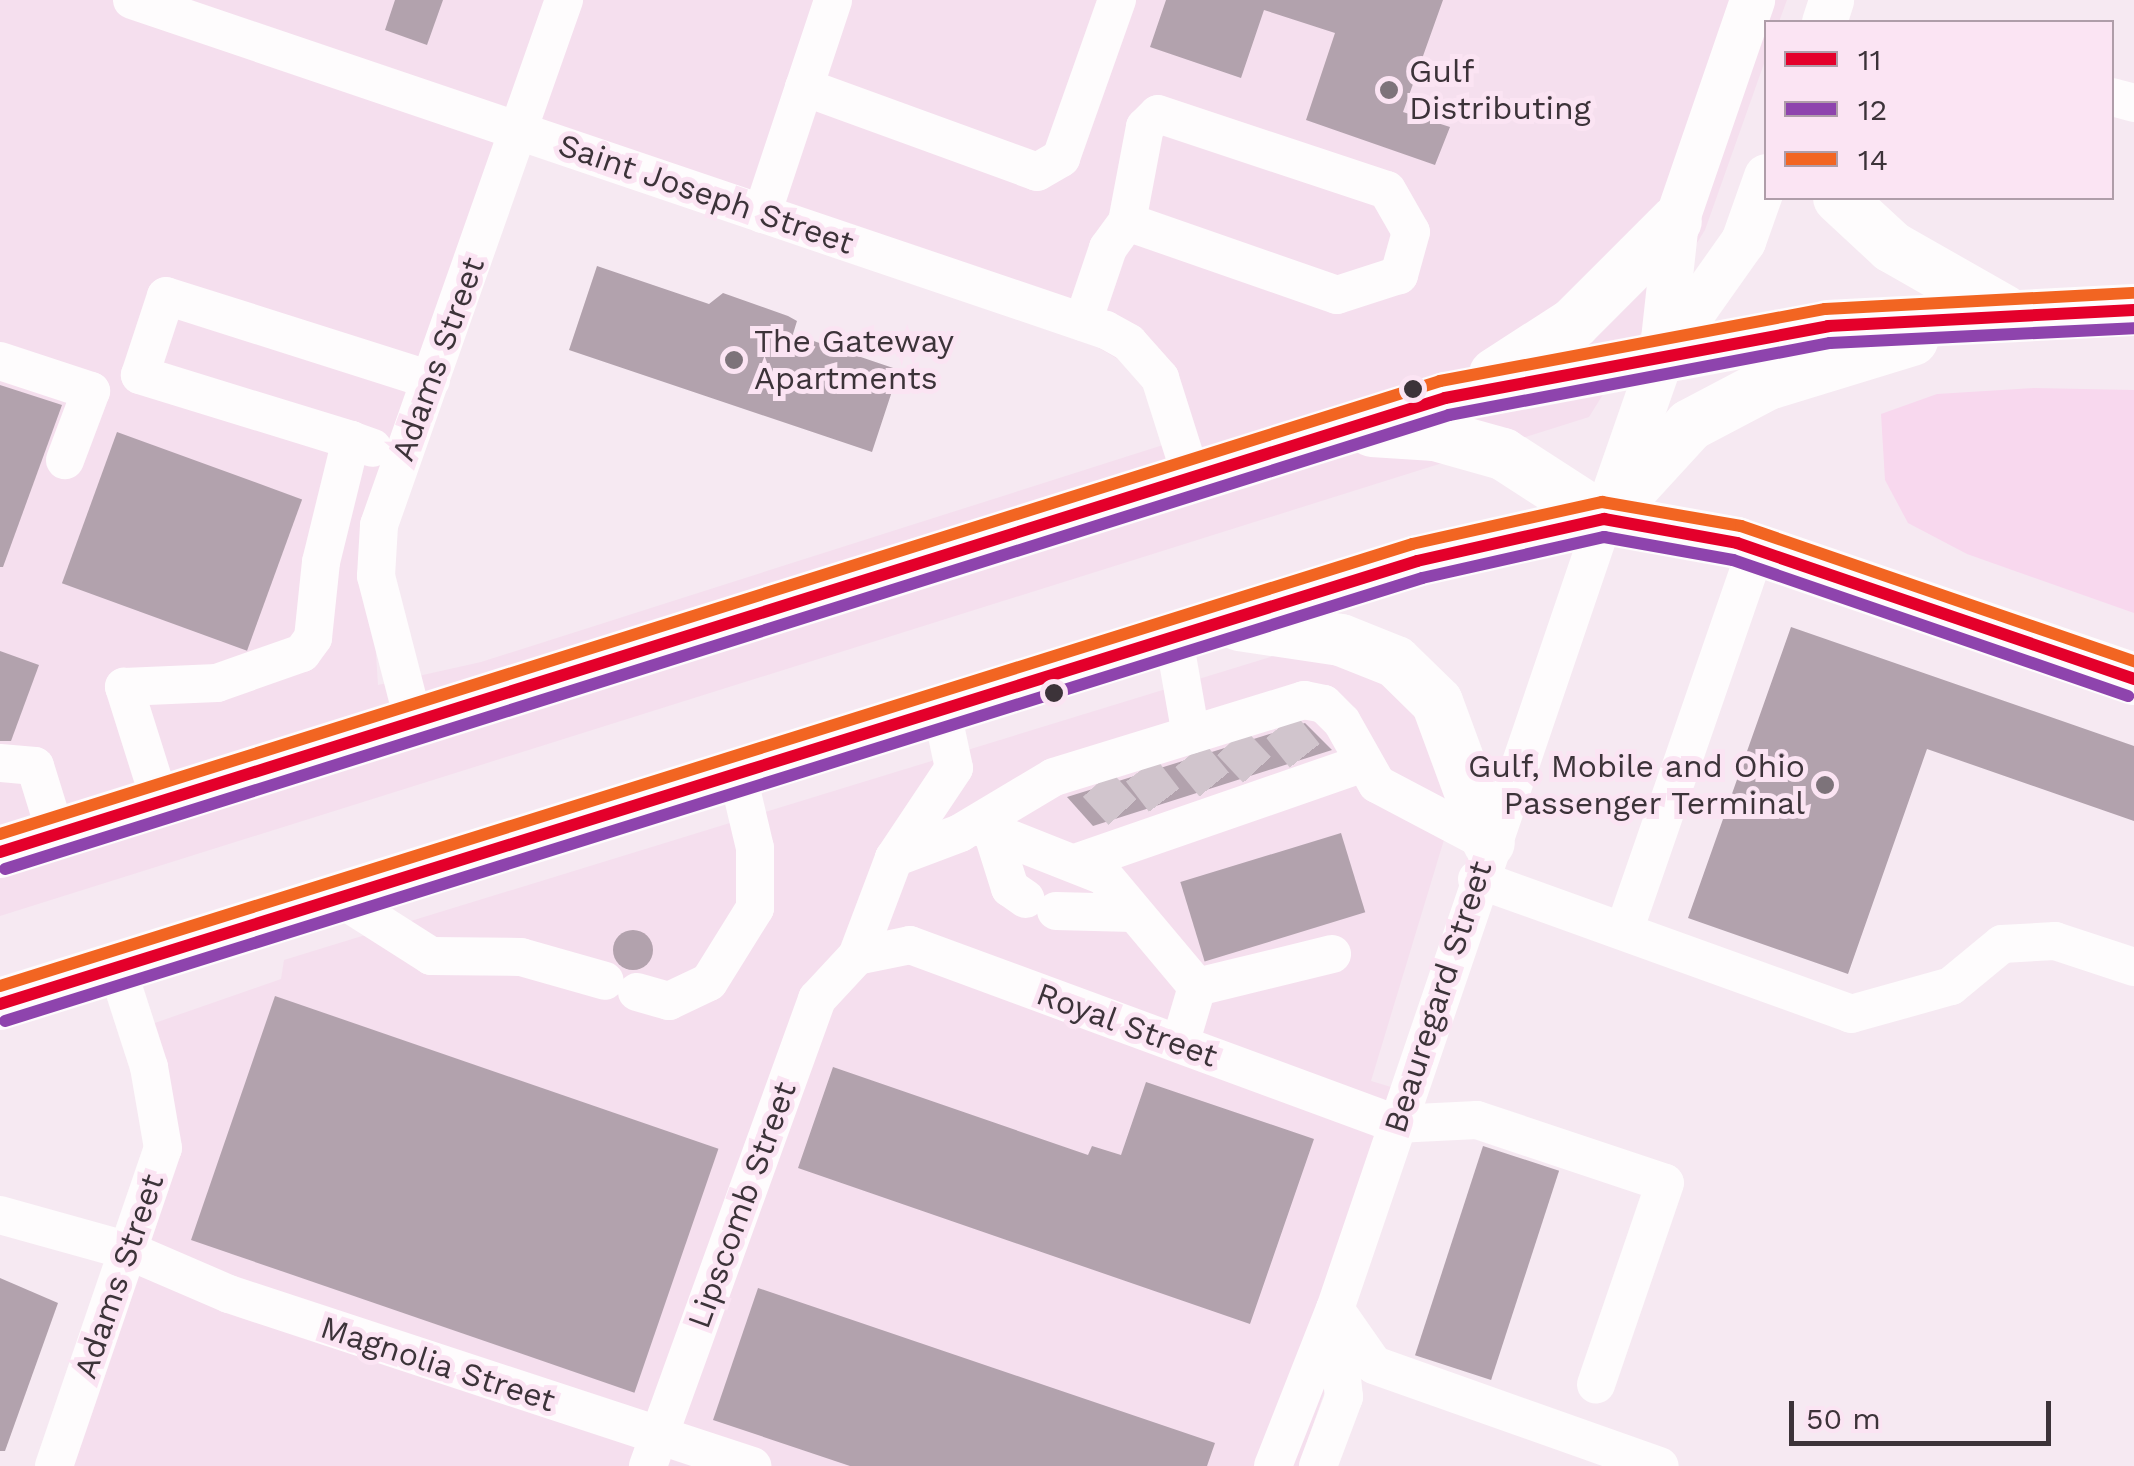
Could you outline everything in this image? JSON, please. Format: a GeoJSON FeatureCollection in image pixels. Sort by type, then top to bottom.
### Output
{"type":"FeatureCollection","features":[{"type":"Feature","properties":{"kind":"highway"},"geometry":{"type":"LineString","coordinates":[[1842,200],[1892,247],[2004,312]]}},
{"type":"Feature","properties":{"kind":"highway"},"geometry":{"type":"LineString","coordinates":[[22,842],[1360,431],[1445,398],[1574,323],[1676,221]]}},
{"type":"Feature","properties":{"kind":"highway"},"geometry":{"type":"LineString","coordinates":[[1445,398],[1828,326],[2004,312],[2134,310]]}},
{"type":"Feature","properties":{"kind":"highway"},"geometry":{"type":"LineString","coordinates":[[0,1004],[408,880],[737,772],[1228,624],[1418,561],[1604,518],[1690,425],[1768,384],[2004,312]]}},
{"type":"Feature","properties":{"kind":"highway"},"geometry":{"type":"LineString","coordinates":[[1360,431],[1435,435],[1503,454],[1604,518],[1756,550],[2134,679]]}},
{"type":"Feature","properties":{"kind":"highway"},"geometry":{"type":"LineString","coordinates":[[1228,624],[1341,640],[1396,662],[1437,702],[1483,861]]}},
{"type":"Feature","properties":{"kind":"highway"},"geometry":{"type":"LineString","coordinates":[[0,966],[264,886],[408,880]]}},
{"type":"Feature","properties":{"kind":"main road","name":"Beauregard Street"},"geometry":{"type":"LineString","coordinates":[[1604,518],[1661,357],[1676,221],[1752,0]]}},
{"type":"Feature","properties":{"kind":"main road","name":"Beauregard Street"},"geometry":{"type":"LineString","coordinates":[[1661,357],[1742,241],[1764,181]]}},
{"type":"Feature","properties":{"kind":"street","name":"Saint Joseph Street"},"geometry":{"type":"LineString","coordinates":[[132,0],[1083,322],[1130,343],[1160,378],[1193,482]]}},
{"type":"Feature","properties":{"kind":"street","name":"Adams Street"},"geometry":{"type":"LineString","coordinates":[[414,723],[375,563],[379,525],[564,0]]}},
{"type":"Feature","properties":{"kind":"street"},"geometry":{"type":"LineString","coordinates":[[762,214],[833,0]]}},
{"type":"Feature","properties":{"kind":"street"},"geometry":{"type":"LineString","coordinates":[[804,86],[1038,172],[1060,158],[1117,0]]}},
{"type":"Feature","properties":{"kind":"street"},"geometry":{"type":"LineString","coordinates":[[1083,322],[1108,248],[1127,222],[1145,126],[1158,114],[1387,190],[1411,232],[1399,275],[1336,295],[1127,222]]}},
{"type":"Feature","properties":{"kind":"street"},"geometry":{"type":"LineString","coordinates":[[403,458],[140,376],[166,296],[431,380]]}},
{"type":"Feature","properties":{"kind":"street"},"geometry":{"type":"LineString","coordinates":[[0,360],[90,392],[66,460]]}},
{"type":"Feature","properties":{"kind":"street"},"geometry":{"type":"LineString","coordinates":[[160,801],[124,686],[217,683],[302,653],[313,638],[321,562],[351,440]]}},
{"type":"Feature","properties":{"kind":"street","name":"Beauregard Street"},"geometry":{"type":"LineString","coordinates":[[1273,1466],[1334,1309],[1483,861],[1604,518]]}},
{"type":"Feature","properties":{"kind":"street"},"geometry":{"type":"LineString","coordinates":[[1626,928],[1756,550]]}},
{"type":"Feature","properties":{"kind":"street"},"geometry":{"type":"LineString","coordinates":[[321,562],[375,563]]}},
{"type":"Feature","properties":{"kind":"street"},"geometry":{"type":"LineString","coordinates":[[1174,639],[1200,740]]}},
{"type":"Feature","properties":{"kind":"street"},"geometry":{"type":"LineString","coordinates":[[894,858],[984,828],[1090,776],[1274,719],[1304,700],[1324,704],[1377,784],[1483,861],[1626,928],[1851,1014],[1951,986],[2002,944],[2055,940],[2134,967]]}},
{"type":"Feature","properties":{"kind":"street"},"geometry":{"type":"LineString","coordinates":[[857,956],[894,858],[954,768],[942,712]]}},
{"type":"Feature","properties":{"kind":"street"},"geometry":{"type":"LineString","coordinates":[[0,762],[34,766],[22,842]]}},
{"type":"Feature","properties":{"kind":"street"},"geometry":{"type":"LineString","coordinates":[[1081,861],[1136,827],[1316,769],[1364,762]]}},
{"type":"Feature","properties":{"kind":"street"},"geometry":{"type":"LineString","coordinates":[[340,898],[431,956],[521,957],[670,1001],[709,982],[756,908],[755,848],[737,772]]}},
{"type":"Feature","properties":{"kind":"street"},"geometry":{"type":"LineString","coordinates":[[984,828],[1081,861],[1197,986]]}},
{"type":"Feature","properties":{"kind":"street"},"geometry":{"type":"LineString","coordinates":[[984,828],[1010,888],[1041,905],[1133,913]]}},
{"type":"Feature","properties":{"kind":"street","name":"Royal Street"},"geometry":{"type":"LineString","coordinates":[[857,956],[910,945],[1396,1124]]}},
{"type":"Feature","properties":{"kind":"street"},"geometry":{"type":"LineString","coordinates":[[1197,986],[1332,954]]}},
{"type":"Feature","properties":{"kind":"street","name":"Lipscomb Street"},"geometry":{"type":"LineString","coordinates":[[653,1451],[817,999],[857,956]]}},
{"type":"Feature","properties":{"kind":"street","name":"Adams Street"},"geometry":{"type":"LineString","coordinates":[[54,1466],[163,1148],[150,1067],[117,968]]}},
{"type":"Feature","properties":{"kind":"street"},"geometry":{"type":"LineString","coordinates":[[1180,1044],[1197,986]]}},
{"type":"Feature","properties":{"kind":"street"},"geometry":{"type":"LineString","coordinates":[[1396,1124],[1477,1120],[1665,1183],[1596,1384]]}},
{"type":"Feature","properties":{"kind":"street","name":"Magnolia Street"},"geometry":{"type":"LineString","coordinates":[[0,1215],[129,1250],[229,1294],[653,1451],[752,1466]]}},
{"type":"Feature","properties":{"kind":"street"},"geometry":{"type":"LineString","coordinates":[[1318,1466],[1344,1397],[1334,1309]]}},
{"type":"Feature","properties":{"kind":"street"},"geometry":{"type":"LineString","coordinates":[[1334,1309],[1374,1365],[1660,1466]]}},
{"type":"Feature","properties":{"kind":"shaded area"},"geometry":{"type":"Polygon","coordinates":[[[0,0],[547,0],[368,531],[378,685],[481,662],[1163,445],[1138,371],[1082,338],[530,154],[580,0],[1787,0],[1780,20],[1764,20],[1764,64],[1705,230],[1589,417],[0,916],[0,0]]]}},
{"type":"Feature","properties":{"kind":"shaded area"},"geometry":{"type":"Polygon","coordinates":[[[2034,388],[2134,390],[2134,613],[1967,554],[1908,523],[1885,480],[1881,414],[1937,394],[2034,388]]]}},
{"type":"Feature","properties":{"kind":"shaded area"},"geometry":{"type":"Polygon","coordinates":[[[1318,649],[1413,692],[1453,810],[1371,1081],[1425,1097],[1299,1466],[36,1466],[150,1142],[126,1033],[281,979],[284,960],[1283,653],[1318,649]]]}},
{"type":"Feature","properties":{"kind":"building"},"geometry":{"type":"Polygon","coordinates":[[[395,0],[443,0],[427,45],[385,30],[395,0]]]}},
{"type":"Feature","properties":{"kind":"building"},"geometry":{"type":"Polygon","coordinates":[[[1166,0],[1443,0],[1403,112],[1450,127],[1435,165],[1306,120],[1335,33],[1264,10],[1241,78],[1150,47],[1166,0]]]}},
{"type":"Feature","properties":{"kind":"building","name":"The Gateway Apartments"},"geometry":{"type":"Polygon","coordinates":[[[597,266],[709,304],[723,293],[797,321],[793,334],[899,370],[872,452],[569,350],[597,266]]]}},
{"type":"Feature","properties":{"kind":"building"},"geometry":{"type":"Polygon","coordinates":[[[0,385],[62,405],[3,567],[0,567],[0,385]]]}},
{"type":"Feature","properties":{"kind":"building"},"geometry":{"type":"Polygon","coordinates":[[[117,432],[302,499],[247,651],[62,583],[117,432]]]}},
{"type":"Feature","properties":{"kind":"building","name":"Gulf, Mobile and Ohio Passenger Terminal"},"geometry":{"type":"Polygon","coordinates":[[[1791,627],[2134,746],[2134,821],[1927,749],[1848,974],[1688,918],[1791,627]]]}},
{"type":"Feature","properties":{"kind":"building"},"geometry":{"type":"Polygon","coordinates":[[[0,651],[39,665],[11,741],[0,741],[0,651]]]}},
{"type":"Feature","properties":{"kind":"building"},"geometry":{"type":"Polygon","coordinates":[[[1305,723],[1332,750],[1093,826],[1067,797],[1305,723]]]}},
{"type":"Feature","properties":{"kind":"building"},"geometry":{"type":"Polygon","coordinates":[[[1341,833],[1365,912],[1205,961],[1180,882],[1341,833]]]}},
{"type":"Feature","properties":{"kind":"building"},"geometry":{"type":"Polygon","coordinates":[[[633,930],[647,936],[653,950],[647,964],[633,970],[619,964],[613,950],[619,936],[633,930]]]}},
{"type":"Feature","properties":{"kind":"building"},"geometry":{"type":"Polygon","coordinates":[[[275,996],[718,1149],[634,1393],[191,1240],[275,996]]]}},
{"type":"Feature","properties":{"kind":"building"},"geometry":{"type":"Polygon","coordinates":[[[833,1067],[1088,1155],[1092,1146],[1121,1155],[1146,1082],[1314,1139],[1250,1324],[798,1168],[833,1067]]]}},
{"type":"Feature","properties":{"kind":"building"},"geometry":{"type":"Polygon","coordinates":[[[1483,1146],[1559,1171],[1491,1380],[1415,1355],[1483,1146]]]}},
{"type":"Feature","properties":{"kind":"building"},"geometry":{"type":"Polygon","coordinates":[[[0,1278],[58,1303],[5,1451],[0,1451],[0,1278]]]}},
{"type":"Feature","properties":{"kind":"building"},"geometry":{"type":"Polygon","coordinates":[[[758,1288],[1215,1443],[1207,1466],[850,1466],[713,1420],[758,1288]]]}},
{"type":"Feature","properties":{"kind":"tunnel"},"geometry":{"type":"LineString","coordinates":[[1281,726],[1308,760]]}},
{"type":"Feature","properties":{"kind":"tunnel"},"geometry":{"type":"LineString","coordinates":[[1231,742],[1262,775]]}},
{"type":"Feature","properties":{"kind":"tunnel"},"geometry":{"type":"LineString","coordinates":[[1190,755],[1217,788]]}},
{"type":"Feature","properties":{"kind":"tunnel"},"geometry":{"type":"LineString","coordinates":[[1141,770],[1167,804]]}},
{"type":"Feature","properties":{"kind":"tunnel"},"geometry":{"type":"LineString","coordinates":[[1097,784],[1126,816]]}},
{"type":"Feature","properties":{"kind":"transit line","name":"14"},"geometry":{"type":"LineString","coordinates":[[0,834],[1440,381],[1825,309],[2133,293]]}},
{"type":"Feature","properties":{"kind":"transit line","name":"11"},"geometry":{"type":"LineString","coordinates":[[0,852],[1445,398],[1828,326],[2134,310]]}},
{"type":"Feature","properties":{"kind":"transit line","name":"12"},"geometry":{"type":"LineString","coordinates":[[5,869],[1449,415],[1830,343],[2134,328]]}},
{"type":"Feature","properties":{"kind":"transit line","name":"14"},"geometry":{"type":"LineString","coordinates":[[0,986],[1412,544],[1602,502],[1741,526],[2134,661]]}},
{"type":"Feature","properties":{"kind":"transit line","name":"11"},"geometry":{"type":"LineString","coordinates":[[0,1004],[1417,561],[1604,519],[1737,543],[2134,679]]}},
{"type":"Feature","properties":{"kind":"transit line","name":"12"},"geometry":{"type":"LineString","coordinates":[[5,1021],[1422,578],[1604,537],[1733,560],[2128,696]]}},
{"type":"Feature","properties":{"kind":"place","name":"Gulf Distributing"},"geometry":{"type":"Point","coordinates":[1389,90]}},
{"type":"Feature","properties":{"kind":"place","name":"The Gateway Apartments"},"geometry":{"type":"Point","coordinates":[734,360]}},
{"type":"Feature","properties":{"kind":"place","name":"Gulf, Mobile and Ohio Passenger Terminal"},"geometry":{"type":"Point","coordinates":[1825,785]}}]}
